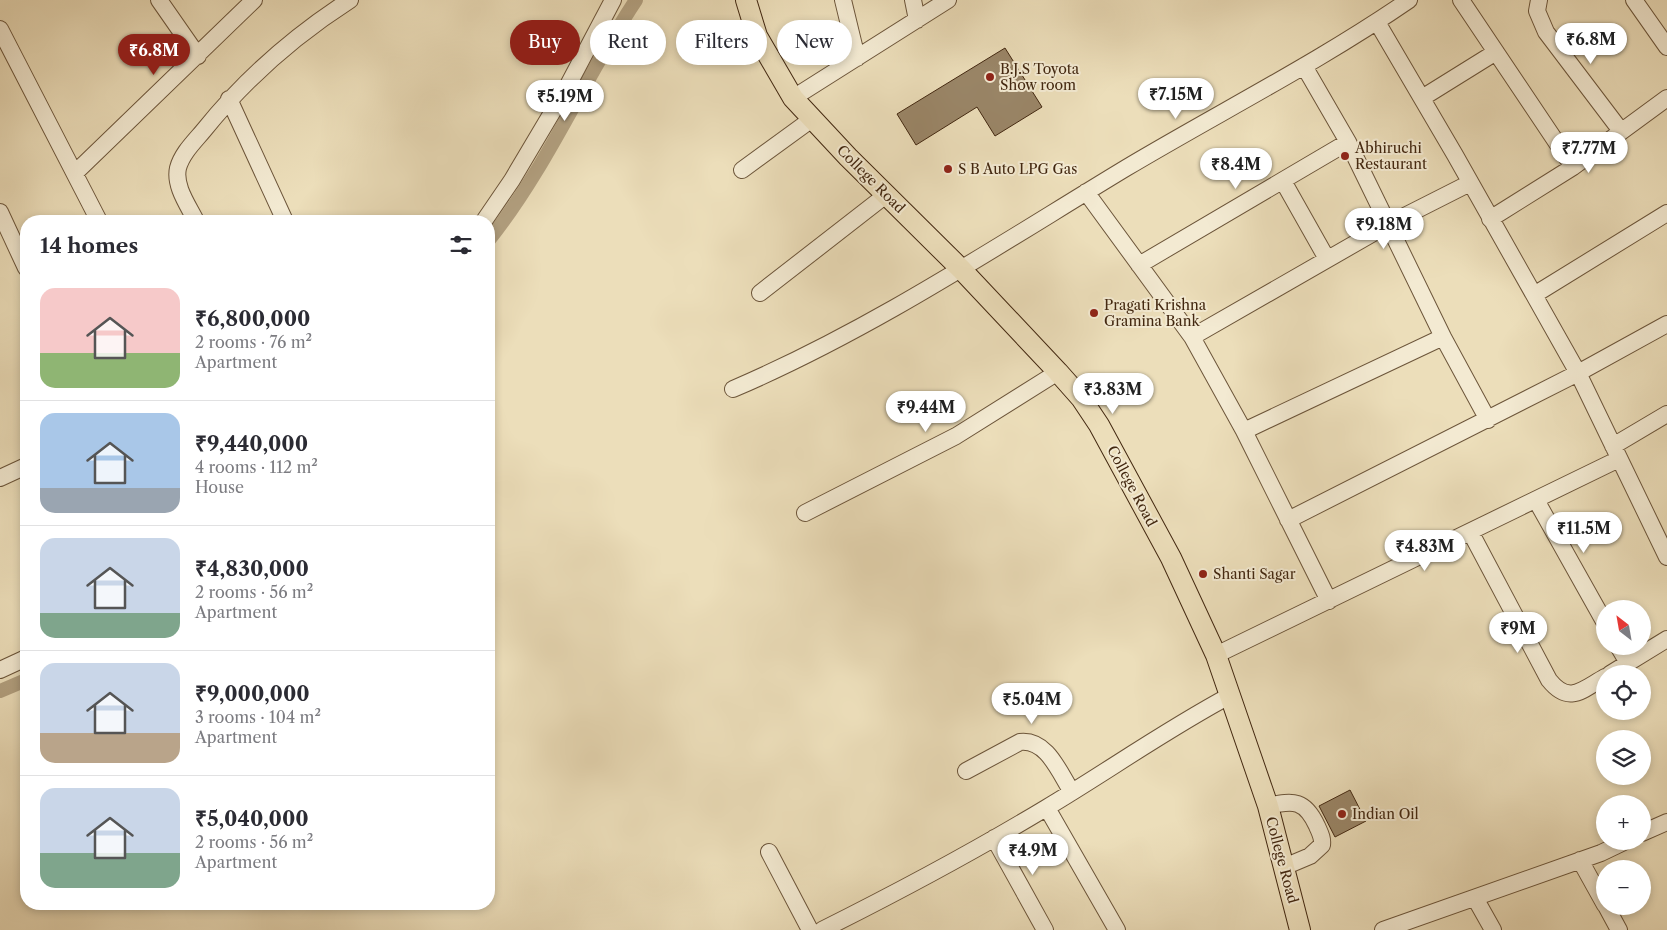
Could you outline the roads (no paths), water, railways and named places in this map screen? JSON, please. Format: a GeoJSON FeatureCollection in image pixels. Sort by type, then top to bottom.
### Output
{"type":"FeatureCollection","features":[{"type":"Feature","properties":{"kind":"main road","name":"College Road"},"geometry":{"type":"LineString","coordinates":[[746,0],[757,36],[793,98],[886,195],[962,270],[1058,372],[1081,398],[1122,465],[1171,558],[1216,655],[1232,695],[1268,806],[1300,930]]}},
{"type":"Feature","properties":{"kind":"street"},"geometry":{"type":"LineString","coordinates":[[158,0],[198,56]]}},
{"type":"Feature","properties":{"kind":"street"},"geometry":{"type":"LineString","coordinates":[[74,173],[198,56],[254,0]]}},
{"type":"Feature","properties":{"kind":"street"},"geometry":{"type":"LineString","coordinates":[[193,215],[178,181],[178,168],[183,156],[229,99],[329,5],[350,0]]}},
{"type":"Feature","properties":{"kind":"street"},"geometry":{"type":"LineString","coordinates":[[488,215],[522,164],[613,0]]}},
{"type":"Feature","properties":{"kind":"street"},"geometry":{"type":"LineString","coordinates":[[843,0],[857,58]]}},
{"type":"Feature","properties":{"kind":"street"},"geometry":{"type":"LineString","coordinates":[[913,0],[916,20]]}},
{"type":"Feature","properties":{"kind":"street"},"geometry":{"type":"LineString","coordinates":[[793,98],[948,0]]}},
{"type":"Feature","properties":{"kind":"street"},"geometry":{"type":"LineString","coordinates":[[733,389],[826,345],[962,270],[1086,192],[1213,116],[1304,66],[1377,22],[1409,0]]}},
{"type":"Feature","properties":{"kind":"street"},"geometry":{"type":"LineString","coordinates":[[1461,0],[1573,167]]}},
{"type":"Feature","properties":{"kind":"street"},"geometry":{"type":"LineString","coordinates":[[1539,0],[1537,11],[1546,32],[1621,131]]}},
{"type":"Feature","properties":{"kind":"street"},"geometry":{"type":"LineString","coordinates":[[1634,0],[1667,47]]}},
{"type":"Feature","properties":{"kind":"street"},"geometry":{"type":"LineString","coordinates":[[1377,22],[1578,374],[1667,557]]}},
{"type":"Feature","properties":{"kind":"street"},"geometry":{"type":"LineString","coordinates":[[0,29],[96,215]]}},
{"type":"Feature","properties":{"kind":"street"},"geometry":{"type":"LineString","coordinates":[[1422,98],[1496,52]]}},
{"type":"Feature","properties":{"kind":"street"},"geometry":{"type":"LineString","coordinates":[[1304,66],[1348,142],[1443,337],[1488,420]]}},
{"type":"Feature","properties":{"kind":"street"},"geometry":{"type":"LineString","coordinates":[[1490,219],[1573,167],[1667,98]]}},
{"type":"Feature","properties":{"kind":"street"},"geometry":{"type":"LineString","coordinates":[[229,99],[282,215]]}},
{"type":"Feature","properties":{"kind":"street"},"geometry":{"type":"LineString","coordinates":[[742,170],[812,119]]}},
{"type":"Feature","properties":{"kind":"street"},"geometry":{"type":"LineString","coordinates":[[1139,265],[1348,142]]}},
{"type":"Feature","properties":{"kind":"street"},"geometry":{"type":"LineString","coordinates":[[1283,181],[1327,258]]}},
{"type":"Feature","properties":{"kind":"street"},"geometry":{"type":"LineString","coordinates":[[1192,337],[1327,258],[1470,183]]}},
{"type":"Feature","properties":{"kind":"street"},"geometry":{"type":"LineString","coordinates":[[1086,192],[1192,337],[1244,431],[1329,601]]}},
{"type":"Feature","properties":{"kind":"street"},"geometry":{"type":"LineString","coordinates":[[760,293],[886,195]]}},
{"type":"Feature","properties":{"kind":"street"},"geometry":{"type":"LineString","coordinates":[[0,212],[20,255]]}},
{"type":"Feature","properties":{"kind":"street"},"geometry":{"type":"LineString","coordinates":[[1534,295],[1667,213]]}},
{"type":"Feature","properties":{"kind":"street"},"geometry":{"type":"LineString","coordinates":[[1288,520],[1578,374],[1667,324]]}},
{"type":"Feature","properties":{"kind":"street"},"geometry":{"type":"LineString","coordinates":[[1244,431],[1443,337]]}},
{"type":"Feature","properties":{"kind":"street"},"geometry":{"type":"LineString","coordinates":[[805,513],[956,436],[1058,372]]}},
{"type":"Feature","properties":{"kind":"street"},"geometry":{"type":"LineString","coordinates":[[1216,655],[1536,500],[1616,453],[1667,414]]}},
{"type":"Feature","properties":{"kind":"street"},"geometry":{"type":"LineString","coordinates":[[0,478],[20,469]]}},
{"type":"Feature","properties":{"kind":"street"},"geometry":{"type":"LineString","coordinates":[[1536,500],[1596,607]]}},
{"type":"Feature","properties":{"kind":"street"},"geometry":{"type":"LineString","coordinates":[[1471,532],[1549,680],[1565,695],[1576,694],[1596,682]]}},
{"type":"Feature","properties":{"kind":"street"},"geometry":{"type":"LineString","coordinates":[[1625,665],[1667,639]]}},
{"type":"Feature","properties":{"kind":"street"},"geometry":{"type":"LineString","coordinates":[[1623,655],[1628,663]]}},
{"type":"Feature","properties":{"kind":"street"},"geometry":{"type":"LineString","coordinates":[[0,670],[20,661]]}},
{"type":"Feature","properties":{"kind":"street"},"geometry":{"type":"LineString","coordinates":[[822,930],[941,869],[1047,808],[1232,695]]}},
{"type":"Feature","properties":{"kind":"street"},"geometry":{"type":"LineString","coordinates":[[966,771],[1020,742],[1030,741],[1040,746],[1048,755],[1072,792]]}},
{"type":"Feature","properties":{"kind":"street"},"geometry":{"type":"LineString","coordinates":[[1268,806],[1286,802],[1296,803],[1305,807],[1322,839],[1322,845],[1318,850],[1284,867]]}},
{"type":"Feature","properties":{"kind":"street"},"geometry":{"type":"LineString","coordinates":[[1047,808],[1117,930]]}},
{"type":"Feature","properties":{"kind":"street"},"geometry":{"type":"LineString","coordinates":[[1651,829],[1667,822]]}},
{"type":"Feature","properties":{"kind":"street"},"geometry":{"type":"LineString","coordinates":[[994,838],[1045,930]]}},
{"type":"Feature","properties":{"kind":"street"},"geometry":{"type":"LineString","coordinates":[[1383,930],[1604,850]]}},
{"type":"Feature","properties":{"kind":"street"},"geometry":{"type":"LineString","coordinates":[[769,852],[810,930]]}},
{"type":"Feature","properties":{"kind":"street"},"geometry":{"type":"LineString","coordinates":[[1580,860],[1596,889]]}},
{"type":"Feature","properties":{"kind":"street"},"geometry":{"type":"LineString","coordinates":[[1475,898],[1493,930]]}},
{"type":"Feature","properties":{"kind":"street"},"geometry":{"type":"LineString","coordinates":[[1610,915],[1619,930]]}},
{"type":"Feature","properties":{"kind":"waterway"},"geometry":{"type":"LineString","coordinates":[[495,232],[530,182],[599,60],[636,0]]}},
{"type":"Feature","properties":{"kind":"waterway"},"geometry":{"type":"LineString","coordinates":[[0,691],[20,683]]}},
{"type":"Feature","properties":{"kind":"place","name":"B.J.S Toyota Show room"},"geometry":{"type":"Point","coordinates":[990,77]}},
{"type":"Feature","properties":{"kind":"place","name":"Abhiruchi Restaurant"},"geometry":{"type":"Point","coordinates":[1345,156]}},
{"type":"Feature","properties":{"kind":"place","name":"S B Auto LPG Gas"},"geometry":{"type":"Point","coordinates":[948,169]}},
{"type":"Feature","properties":{"kind":"place","name":"Pragati Krishna Gramina Bank"},"geometry":{"type":"Point","coordinates":[1094,313]}},
{"type":"Feature","properties":{"kind":"place","name":"Shanti Sagar"},"geometry":{"type":"Point","coordinates":[1203,574]}},
{"type":"Feature","properties":{"kind":"place","name":"Indian Oil"},"geometry":{"type":"Point","coordinates":[1342,814]}}]}
